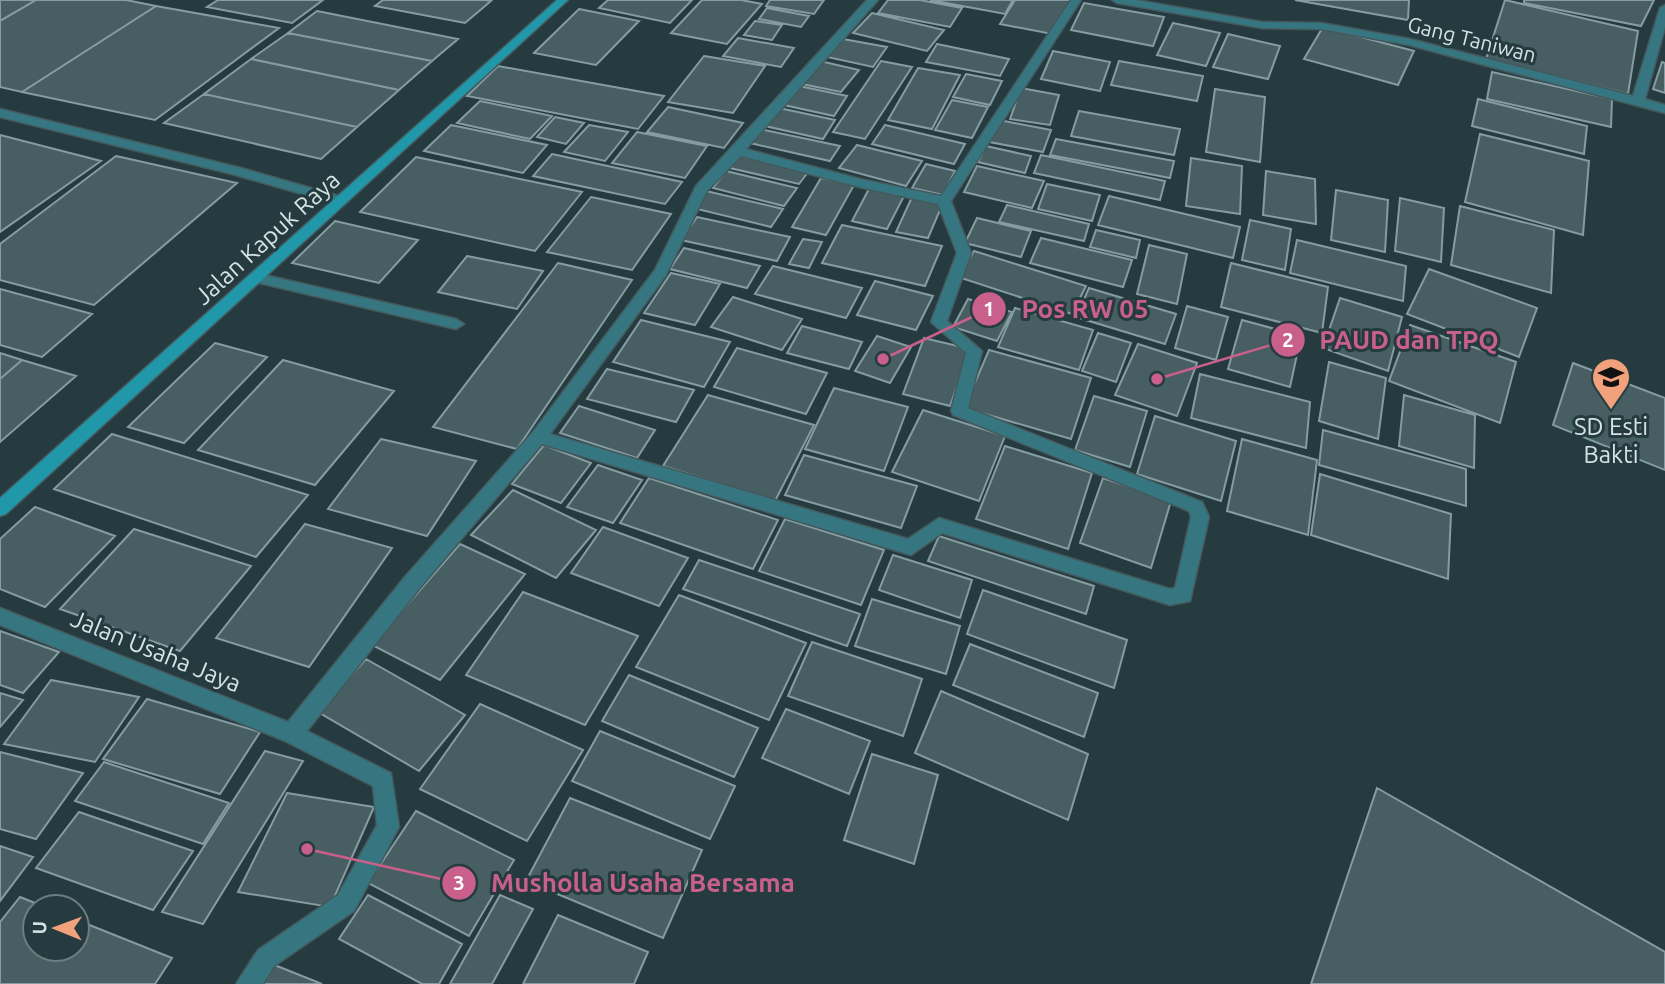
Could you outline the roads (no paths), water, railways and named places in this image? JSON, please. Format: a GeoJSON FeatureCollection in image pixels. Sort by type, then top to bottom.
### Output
{"type":"FeatureCollection","features":[{"type":"Feature","properties":{"kind":"main road","name":"Jalan Kapuk Raya"},"geometry":{"type":"LineString","coordinates":[[0,509],[563,0]]}},
{"type":"Feature","properties":{"kind":"street"},"geometry":{"type":"LineString","coordinates":[[292,734],[411,584],[539,437],[661,272],[701,189],[873,0]]}},
{"type":"Feature","properties":{"kind":"street"},"geometry":{"type":"LineString","coordinates":[[944,201],[1076,0]]}},
{"type":"Feature","properties":{"kind":"street","name":"Gang Taniwan"},"geometry":{"type":"LineString","coordinates":[[1117,0],[1262,24],[1321,26],[1410,42],[1665,109]]}},
{"type":"Feature","properties":{"kind":"street"},"geometry":{"type":"LineString","coordinates":[[1638,101],[1665,8]]}},
{"type":"Feature","properties":{"kind":"street"},"geometry":{"type":"LineString","coordinates":[[0,113],[236,171],[341,201]]}},
{"type":"Feature","properties":{"kind":"street"},"geometry":{"type":"LineString","coordinates":[[738,151],[859,183],[944,201]]}},
{"type":"Feature","properties":{"kind":"street"},"geometry":{"type":"LineString","coordinates":[[539,437],[911,547],[939,525],[1170,597],[1183,595],[1199,517],[1196,507],[959,411],[974,351],[939,321],[964,253],[944,201]]}},
{"type":"Feature","properties":{"kind":"street"},"geometry":{"type":"LineString","coordinates":[[256,278],[456,324]]}},
{"type":"Feature","properties":{"kind":"street","name":"Jalan Usaha Jaya"},"geometry":{"type":"LineString","coordinates":[[0,617],[292,734],[383,780],[388,827],[346,903],[266,958],[248,984]]}},
{"type":"Feature","properties":{"kind":"place","name":"Pos RW 05"},"geometry":{"type":"Point","coordinates":[883,359]}},
{"type":"Feature","properties":{"kind":"place","name":"PAUD dan TPQ"},"geometry":{"type":"Point","coordinates":[1157,379]}},
{"type":"Feature","properties":{"kind":"place","name":"SD Esti Bakti"},"geometry":{"type":"Point","coordinates":[1611,411]}},
{"type":"Feature","properties":{"kind":"place","name":"Musholla Usaha Bersama"},"geometry":{"type":"Point","coordinates":[307,849]}}]}
